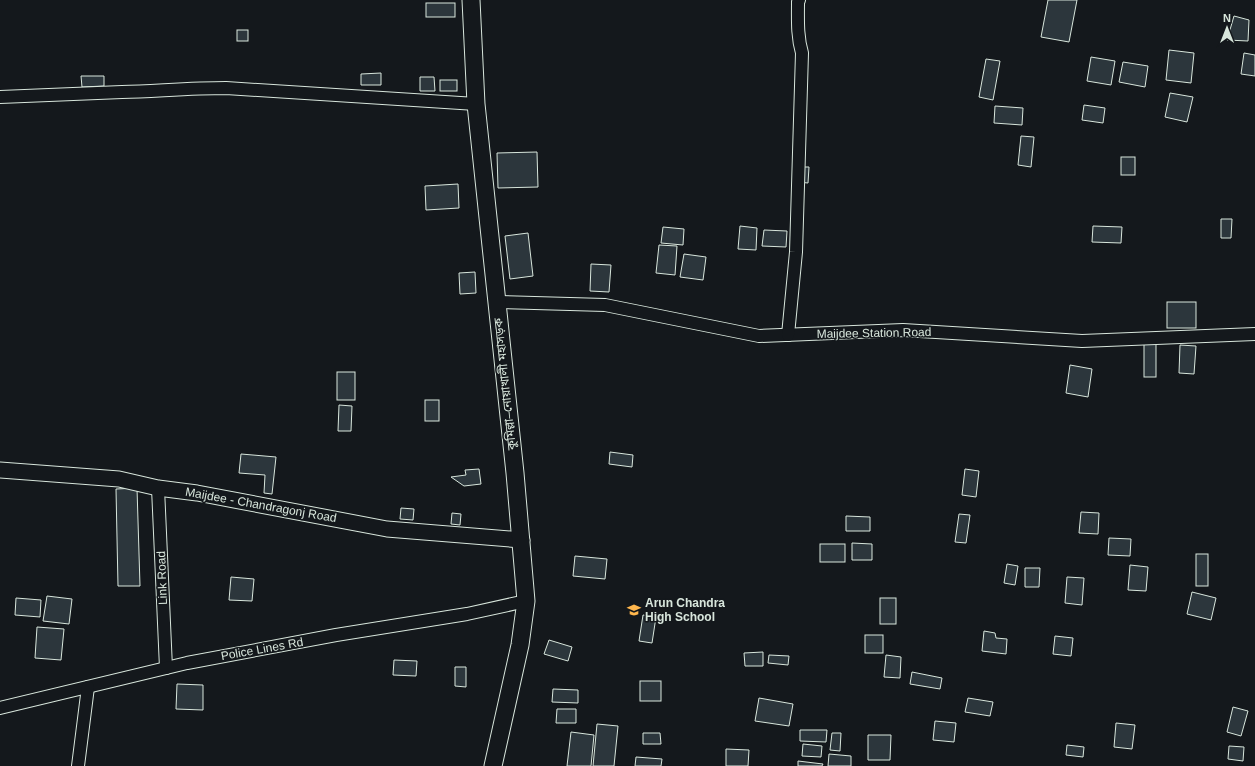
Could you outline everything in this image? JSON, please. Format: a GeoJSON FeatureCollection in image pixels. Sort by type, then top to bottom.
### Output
{"type":"FeatureCollection","features":[{"type":"Feature","properties":{"kind":"highway","name":"কুমিল্লা–নোয়াখালী মহাসড়ক"},"geometry":{"type":"LineString","coordinates":[[471,0],[476,104],[522,540],[526,602],[520,645],[493,766]]}},
{"type":"Feature","properties":{"kind":"main road","name":"Maijdee - Chandragonj Road"},"geometry":{"type":"LineString","coordinates":[[0,470],[118,479],[158,488],[197,493],[387,529],[522,540]]}},
{"type":"Feature","properties":{"kind":"street"},"geometry":{"type":"LineString","coordinates":[[788,335],[796,252],[802,52],[799,44],[798,2],[800,0]]}},
{"type":"Feature","properties":{"kind":"street"},"geometry":{"type":"LineString","coordinates":[[0,97],[189,88],[226,88],[476,104]]}},
{"type":"Feature","properties":{"kind":"street","name":"Maijdee Station Road"},"geometry":{"type":"LineString","coordinates":[[496,302],[605,305],[759,336],[903,330],[1082,341],[1255,334]]}},
{"type":"Feature","properties":{"kind":"street","name":"Link Road"},"geometry":{"type":"LineString","coordinates":[[158,488],[166,668]]}},
{"type":"Feature","properties":{"kind":"street","name":"Police Lines Rd"},"geometry":{"type":"LineString","coordinates":[[0,708],[166,668],[328,637],[467,614],[526,602]]}},
{"type":"Feature","properties":{"kind":"street"},"geometry":{"type":"LineString","coordinates":[[78,766],[88,687]]}},
{"type":"Feature","properties":{"kind":"building"},"geometry":{"type":"Polygon","coordinates":[[[1048,0],[1077,0],[1069,42],[1041,37],[1048,0]]]}},
{"type":"Feature","properties":{"kind":"building"},"geometry":{"type":"Polygon","coordinates":[[[426,3],[455,3],[455,17],[426,17],[426,3]]]}},
{"type":"Feature","properties":{"kind":"building"},"geometry":{"type":"Polygon","coordinates":[[[1234,16],[1249,20],[1248,41],[1227,40],[1234,16]]]}},
{"type":"Feature","properties":{"kind":"building"},"geometry":{"type":"Polygon","coordinates":[[[237,30],[248,30],[248,41],[237,41],[237,30]]]}},
{"type":"Feature","properties":{"kind":"building"},"geometry":{"type":"Polygon","coordinates":[[[1169,50],[1194,53],[1191,83],[1166,80],[1169,50]]]}},
{"type":"Feature","properties":{"kind":"building"},"geometry":{"type":"Polygon","coordinates":[[[1244,53],[1255,55],[1255,76],[1241,74],[1244,53]]]}},
{"type":"Feature","properties":{"kind":"building"},"geometry":{"type":"Polygon","coordinates":[[[1091,57],[1115,61],[1111,85],[1087,81],[1091,57]]]}},
{"type":"Feature","properties":{"kind":"building"},"geometry":{"type":"Polygon","coordinates":[[[986,59],[1000,61],[993,100],[979,97],[986,59]]]}},
{"type":"Feature","properties":{"kind":"building"},"geometry":{"type":"Polygon","coordinates":[[[1123,62],[1148,66],[1145,87],[1119,82],[1123,62]]]}},
{"type":"Feature","properties":{"kind":"building"},"geometry":{"type":"Polygon","coordinates":[[[381,73],[381,85],[361,85],[361,74],[381,73]]]}},
{"type":"Feature","properties":{"kind":"building"},"geometry":{"type":"Polygon","coordinates":[[[81,76],[104,76],[104,86],[82,87],[81,76]]]}},
{"type":"Feature","properties":{"kind":"building"},"geometry":{"type":"Polygon","coordinates":[[[420,77],[434,77],[435,91],[420,91],[420,77]]]}},
{"type":"Feature","properties":{"kind":"building"},"geometry":{"type":"Polygon","coordinates":[[[440,80],[457,80],[457,91],[440,91],[440,80]]]}},
{"type":"Feature","properties":{"kind":"building"},"geometry":{"type":"Polygon","coordinates":[[[1170,93],[1193,97],[1187,122],[1165,117],[1170,93]]]}},
{"type":"Feature","properties":{"kind":"building"},"geometry":{"type":"Polygon","coordinates":[[[1084,105],[1105,108],[1103,123],[1082,120],[1084,105]]]}},
{"type":"Feature","properties":{"kind":"building"},"geometry":{"type":"Polygon","coordinates":[[[995,106],[1023,108],[1022,125],[994,123],[995,106]]]}},
{"type":"Feature","properties":{"kind":"building"},"geometry":{"type":"Polygon","coordinates":[[[1021,136],[1034,137],[1031,167],[1018,165],[1021,136]]]}},
{"type":"Feature","properties":{"kind":"building"},"geometry":{"type":"Polygon","coordinates":[[[537,152],[538,187],[498,188],[497,153],[537,152]]]}},
{"type":"Feature","properties":{"kind":"building"},"geometry":{"type":"Polygon","coordinates":[[[1121,157],[1135,157],[1135,175],[1121,175],[1121,157]]]}},
{"type":"Feature","properties":{"kind":"building"},"geometry":{"type":"Polygon","coordinates":[[[799,167],[809,167],[808,183],[798,182],[799,167]]]}},
{"type":"Feature","properties":{"kind":"building"},"geometry":{"type":"Polygon","coordinates":[[[458,184],[459,208],[426,210],[425,186],[458,184]]]}},
{"type":"Feature","properties":{"kind":"building"},"geometry":{"type":"Polygon","coordinates":[[[1221,219],[1232,219],[1231,238],[1221,238],[1221,219]]]}},
{"type":"Feature","properties":{"kind":"building"},"geometry":{"type":"Polygon","coordinates":[[[740,226],[757,228],[756,250],[738,249],[740,226]]]}},
{"type":"Feature","properties":{"kind":"building"},"geometry":{"type":"Polygon","coordinates":[[[1093,226],[1122,227],[1121,243],[1092,242],[1093,226]]]}},
{"type":"Feature","properties":{"kind":"building"},"geometry":{"type":"Polygon","coordinates":[[[663,227],[684,229],[683,245],[661,243],[663,227]]]}},
{"type":"Feature","properties":{"kind":"building"},"geometry":{"type":"Polygon","coordinates":[[[764,230],[787,231],[786,247],[762,246],[764,230]]]}},
{"type":"Feature","properties":{"kind":"building"},"geometry":{"type":"Polygon","coordinates":[[[528,233],[533,276],[510,279],[505,236],[528,233]]]}},
{"type":"Feature","properties":{"kind":"building"},"geometry":{"type":"Polygon","coordinates":[[[659,245],[677,246],[675,275],[656,273],[659,245]]]}},
{"type":"Feature","properties":{"kind":"building"},"geometry":{"type":"Polygon","coordinates":[[[684,254],[706,257],[703,280],[680,277],[684,254]]]}},
{"type":"Feature","properties":{"kind":"building"},"geometry":{"type":"Polygon","coordinates":[[[591,264],[611,265],[609,292],[590,291],[591,264]]]}},
{"type":"Feature","properties":{"kind":"building"},"geometry":{"type":"Polygon","coordinates":[[[475,272],[476,293],[460,294],[459,273],[475,272]]]}},
{"type":"Feature","properties":{"kind":"building"},"geometry":{"type":"Polygon","coordinates":[[[1167,302],[1196,302],[1196,328],[1167,328],[1167,302]]]}},
{"type":"Feature","properties":{"kind":"building"},"geometry":{"type":"Polygon","coordinates":[[[1144,344],[1156,344],[1156,377],[1144,377],[1144,344]]]}},
{"type":"Feature","properties":{"kind":"building"},"geometry":{"type":"Polygon","coordinates":[[[1180,345],[1196,346],[1194,374],[1179,373],[1180,345]]]}},
{"type":"Feature","properties":{"kind":"building"},"geometry":{"type":"Polygon","coordinates":[[[1070,365],[1092,369],[1088,397],[1066,393],[1070,365]]]}},
{"type":"Feature","properties":{"kind":"building"},"geometry":{"type":"Polygon","coordinates":[[[337,372],[355,372],[355,400],[337,400],[337,372]]]}},
{"type":"Feature","properties":{"kind":"building"},"geometry":{"type":"Polygon","coordinates":[[[425,400],[439,400],[439,421],[425,421],[425,400]]]}},
{"type":"Feature","properties":{"kind":"building"},"geometry":{"type":"Polygon","coordinates":[[[339,405],[352,406],[351,431],[338,431],[339,405]]]}},
{"type":"Feature","properties":{"kind":"building"},"geometry":{"type":"Polygon","coordinates":[[[610,452],[633,455],[632,467],[609,464],[610,452]]]}},
{"type":"Feature","properties":{"kind":"building"},"geometry":{"type":"Polygon","coordinates":[[[241,454],[276,457],[272,494],[264,493],[265,475],[239,473],[241,454]]]}},
{"type":"Feature","properties":{"kind":"building"},"geometry":{"type":"Polygon","coordinates":[[[479,469],[481,484],[464,486],[451,477],[466,475],[465,470],[479,469]]]}},
{"type":"Feature","properties":{"kind":"building"},"geometry":{"type":"Polygon","coordinates":[[[965,469],[979,471],[976,497],[962,495],[965,469]]]}},
{"type":"Feature","properties":{"kind":"building"},"geometry":{"type":"Polygon","coordinates":[[[137,488],[140,586],[118,586],[116,489],[137,488]]]}},
{"type":"Feature","properties":{"kind":"building"},"geometry":{"type":"Polygon","coordinates":[[[401,508],[414,509],[413,520],[400,519],[401,508]]]}},
{"type":"Feature","properties":{"kind":"building"},"geometry":{"type":"Polygon","coordinates":[[[1081,512],[1099,513],[1098,534],[1079,533],[1081,512]]]}},
{"type":"Feature","properties":{"kind":"building"},"geometry":{"type":"Polygon","coordinates":[[[452,513],[461,514],[460,525],[451,524],[452,513]]]}},
{"type":"Feature","properties":{"kind":"building"},"geometry":{"type":"Polygon","coordinates":[[[959,514],[970,515],[966,543],[955,542],[959,514]]]}},
{"type":"Feature","properties":{"kind":"building"},"geometry":{"type":"Polygon","coordinates":[[[846,516],[870,517],[870,531],[846,531],[846,516]]]}},
{"type":"Feature","properties":{"kind":"building"},"geometry":{"type":"Polygon","coordinates":[[[1109,538],[1131,539],[1130,556],[1108,555],[1109,538]]]}},
{"type":"Feature","properties":{"kind":"building"},"geometry":{"type":"Polygon","coordinates":[[[852,543],[872,544],[872,560],[852,560],[852,543]]]}},
{"type":"Feature","properties":{"kind":"building"},"geometry":{"type":"Polygon","coordinates":[[[820,544],[845,544],[845,562],[820,562],[820,544]]]}},
{"type":"Feature","properties":{"kind":"building"},"geometry":{"type":"Polygon","coordinates":[[[1196,554],[1208,554],[1208,586],[1196,586],[1196,554]]]}},
{"type":"Feature","properties":{"kind":"building"},"geometry":{"type":"Polygon","coordinates":[[[575,556],[607,559],[605,579],[573,576],[575,556]]]}},
{"type":"Feature","properties":{"kind":"building"},"geometry":{"type":"Polygon","coordinates":[[[1007,564],[1018,566],[1015,585],[1004,583],[1007,564]]]}},
{"type":"Feature","properties":{"kind":"building"},"geometry":{"type":"Polygon","coordinates":[[[1130,565],[1148,567],[1146,591],[1128,590],[1130,565]]]}},
{"type":"Feature","properties":{"kind":"building"},"geometry":{"type":"Polygon","coordinates":[[[1025,568],[1040,568],[1039,587],[1025,587],[1025,568]]]}},
{"type":"Feature","properties":{"kind":"building"},"geometry":{"type":"Polygon","coordinates":[[[231,577],[254,579],[252,601],[229,600],[231,577]]]}},
{"type":"Feature","properties":{"kind":"building"},"geometry":{"type":"Polygon","coordinates":[[[1067,577],[1084,578],[1082,605],[1065,603],[1067,577]]]}},
{"type":"Feature","properties":{"kind":"building"},"geometry":{"type":"Polygon","coordinates":[[[1192,592],[1216,598],[1211,620],[1187,614],[1192,592]]]}},
{"type":"Feature","properties":{"kind":"building"},"geometry":{"type":"Polygon","coordinates":[[[47,596],[72,599],[69,624],[43,621],[47,596]]]}},
{"type":"Feature","properties":{"kind":"building"},"geometry":{"type":"Polygon","coordinates":[[[16,598],[41,600],[40,617],[15,615],[16,598]]]}},
{"type":"Feature","properties":{"kind":"building"},"geometry":{"type":"Polygon","coordinates":[[[880,598],[896,598],[896,624],[880,624],[880,598]]]}},
{"type":"Feature","properties":{"kind":"building"},"geometry":{"type":"Polygon","coordinates":[[[643,615],[656,617],[652,643],[639,641],[643,615]]]}},
{"type":"Feature","properties":{"kind":"building"},"geometry":{"type":"Polygon","coordinates":[[[37,627],[64,629],[61,660],[35,658],[37,627]]]}},
{"type":"Feature","properties":{"kind":"building"},"geometry":{"type":"Polygon","coordinates":[[[984,631],[995,633],[996,638],[1007,639],[1006,654],[982,651],[984,631]]]}},
{"type":"Feature","properties":{"kind":"building"},"geometry":{"type":"Polygon","coordinates":[[[865,635],[883,635],[883,653],[865,653],[865,635]]]}},
{"type":"Feature","properties":{"kind":"building"},"geometry":{"type":"Polygon","coordinates":[[[1055,636],[1073,638],[1071,656],[1053,654],[1055,636]]]}},
{"type":"Feature","properties":{"kind":"building"},"geometry":{"type":"Polygon","coordinates":[[[549,640],[572,647],[568,661],[544,654],[549,640]]]}},
{"type":"Feature","properties":{"kind":"building"},"geometry":{"type":"Polygon","coordinates":[[[763,652],[763,666],[745,666],[744,653],[763,652]]]}},
{"type":"Feature","properties":{"kind":"building"},"geometry":{"type":"Polygon","coordinates":[[[769,655],[789,656],[788,665],[768,663],[769,655]]]}},
{"type":"Feature","properties":{"kind":"building"},"geometry":{"type":"Polygon","coordinates":[[[886,655],[901,657],[900,678],[884,677],[886,655]]]}},
{"type":"Feature","properties":{"kind":"building"},"geometry":{"type":"Polygon","coordinates":[[[394,660],[417,661],[416,676],[393,675],[394,660]]]}},
{"type":"Feature","properties":{"kind":"building"},"geometry":{"type":"Polygon","coordinates":[[[455,667],[466,667],[466,687],[455,686],[455,667]]]}},
{"type":"Feature","properties":{"kind":"building"},"geometry":{"type":"Polygon","coordinates":[[[912,672],[942,678],[940,689],[910,684],[912,672]]]}},
{"type":"Feature","properties":{"kind":"building"},"geometry":{"type":"Polygon","coordinates":[[[640,681],[661,681],[661,701],[640,701],[640,681]]]}},
{"type":"Feature","properties":{"kind":"building"},"geometry":{"type":"Polygon","coordinates":[[[177,684],[203,685],[203,710],[176,709],[177,684]]]}},
{"type":"Feature","properties":{"kind":"building"},"geometry":{"type":"Polygon","coordinates":[[[553,689],[578,690],[578,703],[552,702],[553,689]]]}},
{"type":"Feature","properties":{"kind":"building"},"geometry":{"type":"Polygon","coordinates":[[[759,698],[793,704],[789,726],[755,721],[759,698]]]}},
{"type":"Feature","properties":{"kind":"building"},"geometry":{"type":"Polygon","coordinates":[[[968,698],[993,702],[990,716],[965,712],[968,698]]]}},
{"type":"Feature","properties":{"kind":"building"},"geometry":{"type":"Polygon","coordinates":[[[1233,707],[1248,711],[1241,736],[1227,732],[1233,707]]]}},
{"type":"Feature","properties":{"kind":"building"},"geometry":{"type":"Polygon","coordinates":[[[557,709],[576,709],[576,723],[556,723],[557,709]]]}},
{"type":"Feature","properties":{"kind":"building"},"geometry":{"type":"Polygon","coordinates":[[[935,721],[956,723],[954,742],[933,740],[935,721]]]}},
{"type":"Feature","properties":{"kind":"building"},"geometry":{"type":"Polygon","coordinates":[[[1116,723],[1135,725],[1132,749],[1114,747],[1116,723]]]}},
{"type":"Feature","properties":{"kind":"building"},"geometry":{"type":"Polygon","coordinates":[[[597,724],[618,726],[614,766],[593,766],[597,724]]]}},
{"type":"Feature","properties":{"kind":"building"},"geometry":{"type":"Polygon","coordinates":[[[800,730],[827,730],[826,742],[800,741],[800,730]]]}},
{"type":"Feature","properties":{"kind":"building"},"geometry":{"type":"Polygon","coordinates":[[[571,732],[594,735],[591,766],[567,766],[571,732]]]}},
{"type":"Feature","properties":{"kind":"building"},"geometry":{"type":"Polygon","coordinates":[[[643,733],[660,733],[661,744],[643,744],[643,733]]]}},
{"type":"Feature","properties":{"kind":"building"},"geometry":{"type":"Polygon","coordinates":[[[832,733],[841,733],[840,751],[830,750],[832,733]]]}},
{"type":"Feature","properties":{"kind":"building"},"geometry":{"type":"Polygon","coordinates":[[[868,735],[891,735],[890,760],[868,760],[868,735]]]}},
{"type":"Feature","properties":{"kind":"building"},"geometry":{"type":"Polygon","coordinates":[[[803,744],[822,746],[821,757],[802,756],[803,744]]]}},
{"type":"Feature","properties":{"kind":"building"},"geometry":{"type":"Polygon","coordinates":[[[1067,745],[1084,747],[1083,757],[1066,755],[1067,745]]]}},
{"type":"Feature","properties":{"kind":"building"},"geometry":{"type":"Polygon","coordinates":[[[1229,746],[1244,747],[1243,761],[1228,759],[1229,746]]]}},
{"type":"Feature","properties":{"kind":"building"},"geometry":{"type":"Polygon","coordinates":[[[726,749],[749,750],[748,766],[726,766],[726,749]]]}},
{"type":"Feature","properties":{"kind":"building"},"geometry":{"type":"Polygon","coordinates":[[[829,754],[851,756],[851,766],[828,766],[829,754]]]}},
{"type":"Feature","properties":{"kind":"building"},"geometry":{"type":"Polygon","coordinates":[[[636,757],[662,759],[661,766],[635,766],[636,757]]]}},
{"type":"Feature","properties":{"kind":"building"},"geometry":{"type":"Polygon","coordinates":[[[798,761],[823,764],[822,766],[798,766],[798,761]]]}},
{"type":"Feature","properties":{"kind":"place","name":"Arun Chandra High School"},"geometry":{"type":"Point","coordinates":[634,610]}}]}
